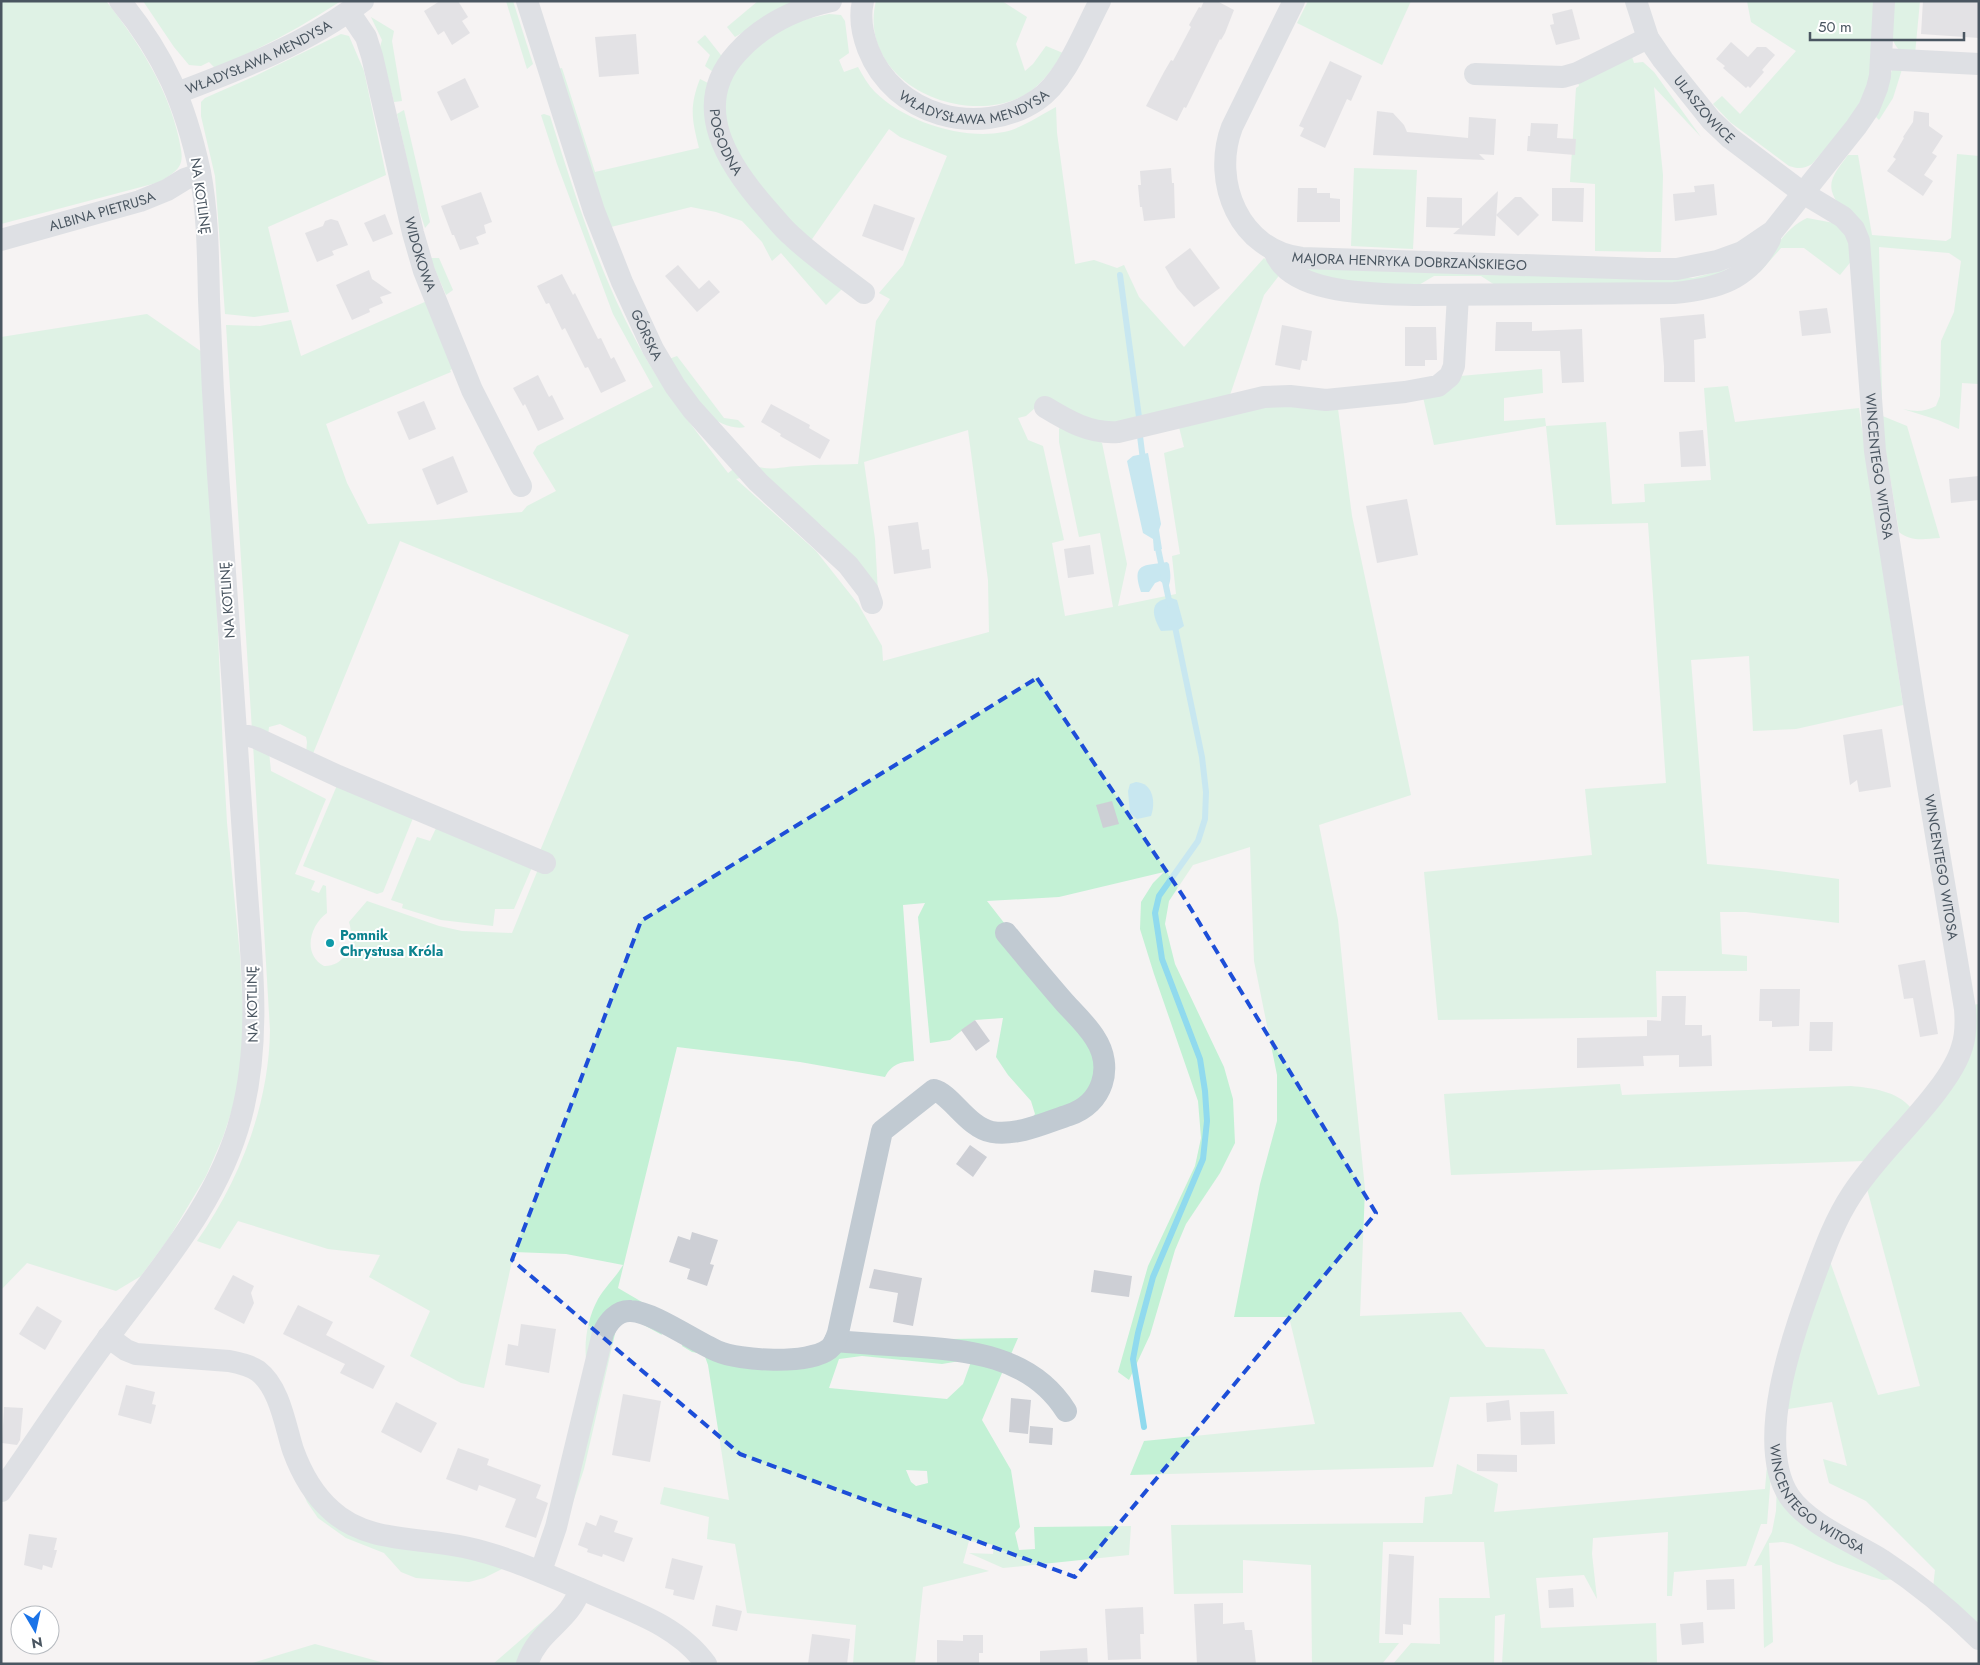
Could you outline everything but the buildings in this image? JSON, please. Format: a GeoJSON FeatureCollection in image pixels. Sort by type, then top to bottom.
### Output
{"type":"FeatureCollection","features":[{"type":"Feature","properties":{"kind":"street","name":"NA KOTLINĘ"},"geometry":{"type":"LineString","coordinates":[[1,1491],[108,1337],[173,1253],[201,1209],[224,1165],[238,1127],[251,1072],[255,1020],[218,469],[207,235],[200,174],[191,135],[169,74],[150,40],[120,1]]}},
{"type":"Feature","properties":{"kind":"street","name":"GÓRSKA"},"geometry":{"type":"LineString","coordinates":[[527,1],[594,212],[622,282],[653,348],[675,386],[692,409],[740,464],[848,565],[868,591],[872,603]]}},
{"type":"Feature","properties":{"kind":"street","name":"POGODNA"},"geometry":{"type":"LineString","coordinates":[[831,1],[800,9],[769,25],[741,48],[726,65],[720,78],[715,96],[715,116],[726,152],[747,186],[792,237],[864,293]]}},
{"type":"Feature","properties":{"kind":"street","name":"WŁADYSŁAWA MENDYSA"},"geometry":{"type":"LineString","coordinates":[[863,1],[861,16],[864,36],[876,65],[890,85],[908,99],[932,112],[968,119],[980,119],[1012,112],[1038,100],[1047,92],[1063,72],[1100,1]]}},
{"type":"Feature","properties":{"kind":"street","name":"MAJORA HENRYKA DOBRZAŃSKIEGO"},"geometry":{"type":"LineString","coordinates":[[1294,1],[1232,127],[1226,142],[1225,153],[1226,174],[1235,212],[1251,233],[1274,251],[1302,258],[1478,265],[1677,269],[1704,265],[1730,257],[1752,246],[1774,231],[1803,194]]}},
{"type":"Feature","properties":{"kind":"street","name":"ULASZOWICE"},"geometry":{"type":"LineString","coordinates":[[1636,1],[1648,38],[1704,112],[1720,129],[1803,194]]}},
{"type":"Feature","properties":{"kind":"street"},"geometry":{"type":"LineString","coordinates":[[1803,194],[1863,118],[1877,88],[1882,59],[1884,1]]}},
{"type":"Feature","properties":{"kind":"street","name":"WŁADYSŁAWA MENDYSA"},"geometry":{"type":"LineString","coordinates":[[177,93],[249,65],[298,42],[356,7]]}},
{"type":"Feature","properties":{"kind":"street","name":"WIDOKOWA"},"geometry":{"type":"LineString","coordinates":[[356,7],[372,56],[412,233],[424,271],[472,390],[499,447],[521,486]]}},
{"type":"Feature","properties":{"kind":"street"},"geometry":{"type":"LineString","coordinates":[[1475,74],[1556,77],[1570,75],[1648,38]]}},
{"type":"Feature","properties":{"kind":"street"},"geometry":{"type":"LineString","coordinates":[[1882,59],[1979,64]]}},
{"type":"Feature","properties":{"kind":"street","name":"ALBINA PIETRUSA"},"geometry":{"type":"LineString","coordinates":[[1,240],[140,201],[167,190],[185,179],[200,174]]}},
{"type":"Feature","properties":{"kind":"street","name":"WINCENTEGO WITOSA"},"geometry":{"type":"LineString","coordinates":[[1803,194],[1843,217],[1854,229],[1862,255],[1875,451],[1966,1020],[1962,1049],[1948,1075],[1926,1106],[1865,1175],[1830,1234],[1791,1344],[1777,1407],[1776,1448],[1783,1486],[1798,1506],[1817,1522],[1914,1582],[1942,1604],[1979,1639]]}},
{"type":"Feature","properties":{"kind":"street"},"geometry":{"type":"LineString","coordinates":[[1274,251],[1281,264],[1301,278],[1320,285],[1371,293],[1458,295],[1674,293],[1698,291],[1720,285],[1747,269],[1763,252],[1774,231]]}},
{"type":"Feature","properties":{"kind":"street"},"geometry":{"type":"LineString","coordinates":[[1045,407],[1069,421],[1107,433],[1264,397],[1290,396],[1326,400],[1405,392],[1438,386],[1450,376],[1454,366],[1458,295]]}},
{"type":"Feature","properties":{"kind":"street"},"geometry":{"type":"LineString","coordinates":[[237,736],[256,738],[338,776],[545,863]]}},
{"type":"Feature","properties":{"kind":"street"},"geometry":{"type":"LineString","coordinates":[[541,1571],[556,1527],[603,1333],[607,1324],[614,1317],[623,1312],[641,1313],[718,1352],[740,1357],[774,1359],[806,1357],[828,1350],[835,1341],[882,1131],[934,1090],[942,1093],[968,1119],[988,1131],[1008,1133],[1024,1130],[1082,1110],[1091,1103],[1102,1086],[1105,1072],[1104,1060],[1095,1038],[1006,934]]}},
{"type":"Feature","properties":{"kind":"street"},"geometry":{"type":"LineString","coordinates":[[108,1337],[126,1350],[136,1354],[229,1361],[258,1372],[274,1393],[304,1475],[326,1506],[348,1524],[368,1532],[471,1548],[541,1571],[640,1614],[669,1629],[694,1649],[706,1664]]}},
{"type":"Feature","properties":{"kind":"street"},"geometry":{"type":"LineString","coordinates":[[835,1341],[942,1348],[983,1354],[1005,1362],[1033,1377],[1052,1392],[1066,1411]]}},
{"type":"Feature","properties":{"kind":"street"},"geometry":{"type":"LineString","coordinates":[[527,1664],[540,1639],[573,1607],[580,1589]]}},
{"type":"Feature","properties":{"kind":"highlighted area"},"geometry":{"type":"Polygon","coordinates":[[[1037,678],[1183,896],[1376,1213],[1075,1577],[740,1454],[512,1260],[641,921],[1037,678]]]}},
{"type":"Feature","properties":{"kind":"green space"},"geometry":{"type":"Polygon","coordinates":[[[1,1],[106,1],[129,32],[160,83],[174,120],[182,153],[180,165],[175,171],[160,182],[1,224],[1,1]]]}},
{"type":"Feature","properties":{"kind":"green space"},"geometry":{"type":"Polygon","coordinates":[[[143,1],[341,1],[280,38],[215,68],[209,62],[201,66],[189,65],[174,47],[143,1]]]}},
{"type":"Feature","properties":{"kind":"green space"},"geometry":{"type":"Polygon","coordinates":[[[506,1],[513,1],[533,64],[527,69],[506,1]]]}},
{"type":"Feature","properties":{"kind":"green space"},"geometry":{"type":"Polygon","coordinates":[[[758,1],[797,1],[735,37],[727,27],[758,1]]]}},
{"type":"Feature","properties":{"kind":"green space"},"geometry":{"type":"Polygon","coordinates":[[[876,1],[1002,1],[1027,17],[1016,44],[1025,71],[1033,64],[1046,46],[1063,53],[1043,80],[1028,93],[1003,103],[975,106],[947,102],[921,92],[899,76],[882,55],[874,30],[876,1]]]}},
{"type":"Feature","properties":{"kind":"green space"},"geometry":{"type":"Polygon","coordinates":[[[1308,1],[1411,1],[1382,65],[1297,23],[1308,1]]]}},
{"type":"Feature","properties":{"kind":"green space"},"geometry":{"type":"Polygon","coordinates":[[[1747,1],[1878,1],[1873,62],[1863,96],[1853,115],[1840,132],[1812,164],[1804,168],[1789,166],[1730,122],[1713,104],[1722,96],[1740,114],[1796,51],[1751,22],[1747,1]]]}},
{"type":"Feature","properties":{"kind":"green space"},"geometry":{"type":"Polygon","coordinates":[[[1889,1],[1920,1],[1915,54],[1902,53],[1894,42],[1890,29],[1889,1]]]}},
{"type":"Feature","properties":{"kind":"green space"},"geometry":{"type":"Polygon","coordinates":[[[829,14],[841,15],[845,21],[849,53],[839,60],[844,72],[858,67],[875,92],[887,103],[918,120],[953,131],[988,134],[1017,128],[1056,107],[1057,133],[1075,264],[1094,260],[1117,268],[1124,265],[1139,297],[1184,347],[1264,258],[1281,273],[1264,295],[1230,395],[1113,425],[1085,421],[1060,410],[1044,400],[1026,416],[1018,418],[1028,440],[1043,446],[1064,540],[1052,543],[1065,616],[1113,607],[1100,533],[1079,537],[1059,442],[1059,429],[1061,426],[1076,429],[1102,443],[1127,564],[1118,606],[1176,594],[1172,556],[1180,554],[1164,453],[1184,447],[1179,427],[1237,408],[1257,404],[1280,402],[1338,409],[1352,516],[1411,795],[1319,825],[1338,920],[1365,1189],[1360,1316],[1461,1312],[1486,1347],[1544,1349],[1568,1394],[1450,1397],[1433,1467],[1130,1475],[1144,1441],[1315,1424],[1289,1317],[1234,1317],[1260,1184],[1277,1121],[1277,1075],[1254,961],[1250,847],[1193,865],[1169,901],[1165,924],[1175,964],[1224,1067],[1233,1099],[1235,1143],[1220,1173],[1186,1224],[1175,1250],[1150,1335],[1129,1380],[1118,1372],[1148,1266],[1195,1166],[1201,1138],[1198,1101],[1140,929],[1141,902],[1153,883],[1164,872],[1059,897],[987,901],[1005,924],[1001,931],[1092,1047],[1097,1074],[1094,1092],[1071,1112],[1030,1121],[1035,1114],[1031,1101],[1008,1075],[996,1057],[1003,1018],[975,1020],[950,1040],[930,1043],[918,917],[925,903],[903,905],[914,1061],[897,1065],[885,1077],[800,1062],[677,1047],[618,1288],[666,1316],[659,1315],[638,1305],[624,1305],[613,1308],[600,1326],[589,1375],[586,1356],[588,1326],[598,1299],[623,1265],[566,1254],[514,1252],[484,1388],[461,1383],[410,1356],[430,1311],[369,1277],[380,1255],[328,1249],[238,1221],[220,1249],[197,1241],[226,1193],[239,1167],[258,1114],[268,1058],[270,1030],[253,744],[269,752],[271,771],[326,799],[295,874],[315,881],[311,890],[319,893],[323,885],[326,886],[327,913],[316,925],[311,940],[313,954],[317,961],[324,966],[332,965],[344,957],[351,937],[349,922],[367,901],[439,926],[462,931],[512,933],[539,867],[546,869],[551,862],[549,858],[309,757],[306,754],[306,737],[280,724],[269,727],[268,736],[252,730],[226,325],[260,326],[291,320],[301,356],[427,301],[455,368],[450,370],[451,372],[326,424],[347,483],[368,524],[522,512],[527,506],[556,491],[533,453],[537,446],[653,387],[613,314],[557,164],[541,115],[550,116],[571,183],[608,282],[638,345],[656,375],[682,413],[728,473],[735,468],[744,477],[736,479],[816,551],[858,604],[882,646],[883,661],[989,632],[988,580],[968,430],[864,462],[875,539],[878,593],[851,556],[822,526],[783,497],[746,462],[766,468],[858,464],[876,321],[890,299],[879,293],[903,265],[947,156],[900,137],[889,129],[810,242],[782,215],[758,187],[747,171],[730,138],[721,104],[722,89],[725,82],[747,53],[767,36],[803,20],[829,14]],[[400,541],[312,756],[540,851],[629,635],[400,541]]]}},
{"type":"Feature","properties":{"kind":"green space"},"geometry":{"type":"Polygon","coordinates":[[[371,17],[394,31],[392,41],[402,101],[394,102],[380,47],[382,40],[371,17]]]}},
{"type":"Feature","properties":{"kind":"green space"},"geometry":{"type":"Polygon","coordinates":[[[341,34],[349,36],[364,71],[386,175],[268,227],[289,312],[254,317],[225,314],[215,176],[201,116],[201,102],[205,98],[341,34]]]}},
{"type":"Feature","properties":{"kind":"green space"},"geometry":{"type":"Polygon","coordinates":[[[705,35],[724,59],[716,74],[705,66],[710,55],[697,42],[705,35]]]}},
{"type":"Feature","properties":{"kind":"green space"},"geometry":{"type":"Polygon","coordinates":[[[1632,57],[1634,63],[1643,62],[1654,72],[1701,137],[1654,87],[1663,175],[1661,252],[1595,251],[1595,184],[1570,182],[1576,88],[1579,86],[1578,82],[1632,57]]]}},
{"type":"Feature","properties":{"kind":"green space"},"geometry":{"type":"Polygon","coordinates":[[[1903,66],[1893,98],[1879,120],[1876,117],[1892,70],[1903,66]]]}},
{"type":"Feature","properties":{"kind":"green space"},"geometry":{"type":"Polygon","coordinates":[[[562,68],[595,172],[699,148],[693,121],[694,98],[700,79],[712,85],[717,144],[844,287],[826,305],[781,253],[772,261],[762,242],[742,221],[716,212],[691,207],[607,228],[556,69],[562,68]]]}},
{"type":"Feature","properties":{"kind":"green space"},"geometry":{"type":"Polygon","coordinates":[[[404,110],[430,222],[425,228],[415,197],[397,114],[404,110]]]}},
{"type":"Feature","properties":{"kind":"green space"},"geometry":{"type":"Polygon","coordinates":[[[1957,154],[1979,156],[1979,384],[1962,383],[1959,429],[1903,409],[1916,411],[1928,409],[1936,406],[1940,396],[1941,341],[1954,312],[1961,261],[1949,253],[1879,247],[1882,400],[1842,209],[1836,201],[1831,187],[1834,175],[1848,155],[1858,155],[1872,235],[1946,241],[1951,238],[1957,154]]]}},
{"type":"Feature","properties":{"kind":"green space"},"geometry":{"type":"Polygon","coordinates":[[[1354,168],[1417,170],[1413,249],[1351,246],[1354,168]]]}},
{"type":"Feature","properties":{"kind":"green space"},"geometry":{"type":"Polygon","coordinates":[[[1807,218],[1834,223],[1846,230],[1853,259],[1840,275],[1804,248],[1781,248],[1759,273],[1785,235],[1799,222],[1807,218]]]}},
{"type":"Feature","properties":{"kind":"green space"},"geometry":{"type":"Polygon","coordinates":[[[430,258],[439,258],[453,290],[446,295],[430,258]]]}},
{"type":"Feature","properties":{"kind":"green space"},"geometry":{"type":"Polygon","coordinates":[[[1293,265],[1671,278],[1693,278],[1727,269],[1705,283],[1498,287],[1481,276],[1434,276],[1417,286],[1335,282],[1293,265]]]}},
{"type":"Feature","properties":{"kind":"green space"},"geometry":{"type":"Polygon","coordinates":[[[147,314],[202,352],[212,492],[227,823],[240,956],[244,1033],[239,1089],[223,1137],[206,1176],[169,1238],[141,1276],[116,1291],[27,1263],[1,1290],[1,337],[147,314]]]}},
{"type":"Feature","properties":{"kind":"green space"},"geometry":{"type":"Polygon","coordinates":[[[677,356],[724,418],[738,420],[745,427],[740,428],[720,423],[707,415],[669,359],[677,356]]]}},
{"type":"Feature","properties":{"kind":"green space"},"geometry":{"type":"Polygon","coordinates":[[[1542,369],[1543,393],[1504,398],[1504,421],[1545,418],[1546,426],[1434,445],[1423,397],[1460,376],[1542,369]]]}},
{"type":"Feature","properties":{"kind":"green space"},"geometry":{"type":"Polygon","coordinates":[[[1728,386],[1735,422],[1859,408],[1903,705],[1796,729],[1753,731],[1749,656],[1691,660],[1707,864],[1839,879],[1839,923],[1746,912],[1720,912],[1722,954],[1747,956],[1747,971],[1656,971],[1657,1017],[1438,1020],[1424,872],[1592,855],[1585,789],[1666,783],[1648,523],[1556,525],[1546,426],[1606,422],[1612,504],[1645,502],[1644,484],[1711,480],[1704,388],[1728,386]]]}},
{"type":"Feature","properties":{"kind":"green space"},"geometry":{"type":"Polygon","coordinates":[[[1880,415],[1907,426],[1940,538],[1913,539],[1899,532],[1880,415]]]}},
{"type":"Feature","properties":{"kind":"green space"},"geometry":{"type":"Polygon","coordinates":[[[338,783],[413,818],[383,892],[377,894],[303,866],[338,783]]]}},
{"type":"Feature","properties":{"kind":"green space"},"geometry":{"type":"Polygon","coordinates":[[[438,824],[533,865],[514,909],[495,909],[493,926],[441,920],[402,908],[403,904],[391,900],[417,837],[430,841],[438,824]]]}},
{"type":"Feature","properties":{"kind":"green space"},"geometry":{"type":"Polygon","coordinates":[[[1979,1004],[1979,1631],[1933,1588],[1935,1570],[1866,1501],[1829,1483],[1823,1459],[1847,1466],[1832,1402],[1782,1410],[1828,1256],[1878,1395],[1920,1386],[1866,1185],[1953,1083],[1973,1005],[1979,1004]]]}},
{"type":"Feature","properties":{"kind":"green space"},"geometry":{"type":"Polygon","coordinates":[[[1620,1084],[1622,1095],[1851,1086],[1884,1091],[1899,1098],[1911,1108],[1864,1161],[1451,1175],[1444,1094],[1620,1084]]]}},
{"type":"Feature","properties":{"kind":"green space"},"geometry":{"type":"Polygon","coordinates":[[[633,1315],[654,1324],[662,1335],[631,1318],[617,1325],[584,1469],[569,1514],[604,1348],[615,1320],[633,1315]]]}},
{"type":"Feature","properties":{"kind":"green space"},"geometry":{"type":"Polygon","coordinates":[[[1018,1338],[1008,1361],[949,1339],[1018,1338]]]}},
{"type":"Feature","properties":{"kind":"green space"},"geometry":{"type":"Polygon","coordinates":[[[684,1341],[718,1355],[764,1363],[819,1358],[830,1353],[838,1346],[890,1352],[946,1352],[980,1357],[1005,1366],[982,1420],[1011,1470],[1020,1527],[1015,1533],[1019,1550],[1035,1549],[1034,1527],[1131,1526],[1129,1555],[1003,1568],[969,1553],[993,1554],[994,1545],[969,1541],[963,1563],[989,1571],[923,1587],[915,1664],[853,1664],[856,1625],[747,1613],[735,1544],[707,1539],[709,1517],[660,1504],[664,1487],[729,1500],[708,1365],[704,1354],[692,1352],[682,1346],[684,1341]],[[862,1356],[839,1359],[829,1388],[947,1399],[963,1384],[972,1359],[942,1364],[862,1356]],[[906,1470],[911,1482],[916,1486],[928,1483],[927,1471],[906,1470]]]}},
{"type":"Feature","properties":{"kind":"green space"},"geometry":{"type":"Polygon","coordinates":[[[1768,1454],[1771,1475],[1767,1524],[1761,1524],[1746,1566],[1674,1572],[1672,1596],[1667,1596],[1668,1532],[1593,1538],[1592,1554],[1597,1599],[1584,1575],[1536,1578],[1541,1628],[1656,1623],[1657,1664],[1651,1664],[1650,1662],[1630,1664],[1502,1664],[1505,1614],[1495,1616],[1494,1664],[1393,1664],[1411,1643],[1440,1644],[1439,1598],[1490,1598],[1484,1542],[1383,1542],[1379,1643],[1399,1643],[1382,1664],[1312,1664],[1311,1565],[1243,1560],[1243,1593],[1174,1594],[1171,1525],[1423,1523],[1425,1497],[1452,1494],[1457,1464],[1498,1484],[1494,1512],[1765,1489],[1768,1454]]]}},
{"type":"Feature","properties":{"kind":"green space"},"geometry":{"type":"Polygon","coordinates":[[[293,1468],[318,1504],[506,1567],[484,1578],[469,1582],[416,1578],[401,1572],[384,1553],[346,1538],[318,1518],[307,1502],[293,1468]]]}},
{"type":"Feature","properties":{"kind":"green space"},"geometry":{"type":"Polygon","coordinates":[[[1777,1484],[1900,1579],[1882,1580],[1836,1564],[1792,1544],[1783,1542],[1769,1543],[1773,1642],[1764,1648],[1762,1565],[1754,1566],[1772,1532],[1776,1511],[1777,1484]]]}},
{"type":"Feature","properties":{"kind":"green space"},"geometry":{"type":"Polygon","coordinates":[[[570,1597],[521,1664],[493,1664],[570,1597]]]}},
{"type":"Feature","properties":{"kind":"green space"},"geometry":{"type":"Polygon","coordinates":[[[315,1644],[388,1664],[249,1664],[315,1644]]]}},
{"type":"Feature","properties":{"kind":"water"},"geometry":{"type":"Polygon","coordinates":[[[1148,453],[1161,524],[1159,530],[1162,549],[1154,551],[1153,539],[1143,533],[1127,461],[1133,456],[1148,453]]]}},
{"type":"Feature","properties":{"kind":"water"},"geometry":{"type":"Polygon","coordinates":[[[1167,562],[1169,564],[1170,576],[1168,587],[1160,581],[1155,583],[1149,592],[1141,592],[1138,582],[1139,570],[1146,565],[1167,562]]]}},
{"type":"Feature","properties":{"kind":"water"},"geometry":{"type":"Polygon","coordinates":[[[1171,598],[1177,600],[1184,626],[1178,630],[1161,631],[1154,614],[1155,605],[1164,599],[1171,598]]]}},
{"type":"Feature","properties":{"kind":"water"},"geometry":{"type":"Polygon","coordinates":[[[1136,782],[1146,786],[1152,794],[1151,816],[1137,819],[1130,813],[1128,791],[1130,784],[1136,782]]]}},
{"type":"Feature","properties":{"kind":"waterway"},"geometry":{"type":"LineString","coordinates":[[1120,275],[1139,417]]}},
{"type":"Feature","properties":{"kind":"waterway"},"geometry":{"type":"LineString","coordinates":[[1140,436],[1143,460]]}},
{"type":"Feature","properties":{"kind":"waterway"},"geometry":{"type":"LineString","coordinates":[[1157,544],[1170,605]]}},
{"type":"Feature","properties":{"kind":"waterway"},"geometry":{"type":"LineString","coordinates":[[1144,1427],[1133,1359],[1138,1333],[1153,1277],[1203,1159],[1207,1121],[1200,1059],[1162,959],[1155,913],[1159,896],[1198,841],[1205,819],[1206,792],[1202,757],[1174,622]]}},
{"type":"Feature","properties":{"kind":"place","name":"Pomnik Chrystusa Króla"},"geometry":{"type":"Point","coordinates":[330,943]}}]}
